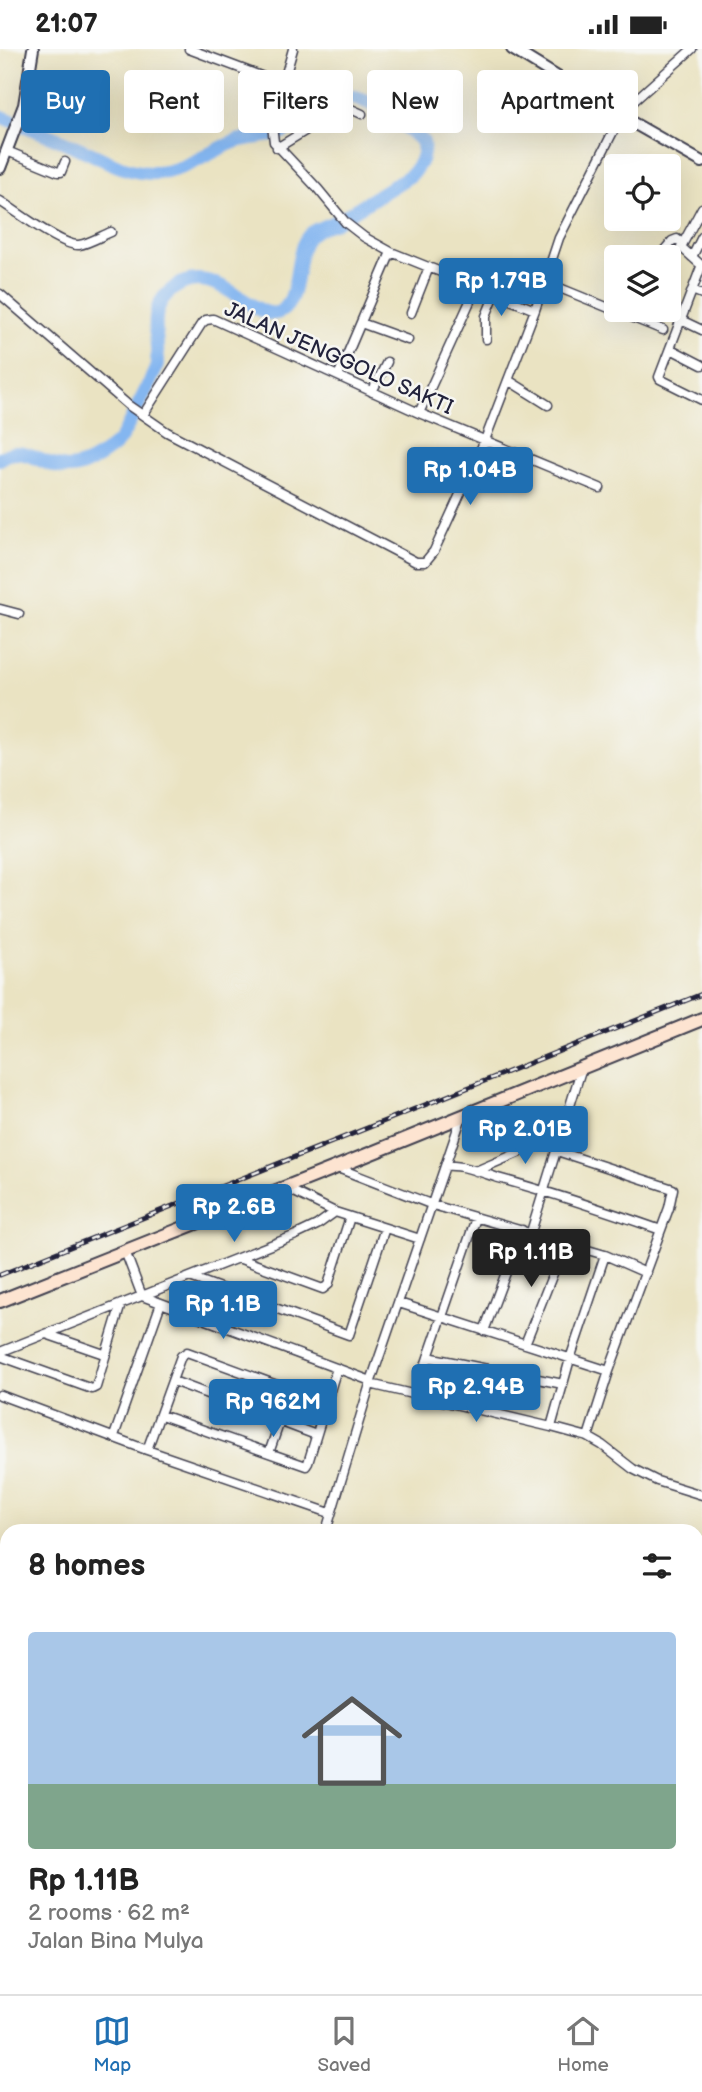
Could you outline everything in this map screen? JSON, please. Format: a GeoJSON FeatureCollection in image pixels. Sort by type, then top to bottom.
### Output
{"type":"FeatureCollection","features":[{"type":"Feature","properties":{"kind":"main road"},"geometry":{"type":"LineString","coordinates":[[0,1301],[702,1019]]}},
{"type":"Feature","properties":{"kind":"street"},"geometry":{"type":"LineString","coordinates":[[0,168],[24,106],[33,49]]}},
{"type":"Feature","properties":{"kind":"street"},"geometry":{"type":"LineString","coordinates":[[189,49],[245,70]]}},
{"type":"Feature","properties":{"kind":"street"},"geometry":{"type":"LineString","coordinates":[[286,70],[293,49]]}},
{"type":"Feature","properties":{"kind":"street"},"geometry":{"type":"LineString","coordinates":[[512,49],[546,70]]}},
{"type":"Feature","properties":{"kind":"street"},"geometry":{"type":"LineString","coordinates":[[638,97],[692,49]]}},
{"type":"Feature","properties":{"kind":"street"},"geometry":{"type":"LineString","coordinates":[[276,145],[339,110],[351,109],[362,114]]}},
{"type":"Feature","properties":{"kind":"street"},"geometry":{"type":"LineString","coordinates":[[638,126],[702,162]]}},
{"type":"Feature","properties":{"kind":"street"},"geometry":{"type":"LineString","coordinates":[[274,133],[276,145],[346,223],[363,237],[391,252],[536,310]]}},
{"type":"Feature","properties":{"kind":"street"},"geometry":{"type":"LineString","coordinates":[[0,294],[128,405],[167,432],[418,563],[427,560],[434,551],[485,440],[568,219],[612,133]]}},
{"type":"Feature","properties":{"kind":"street"},"geometry":{"type":"LineString","coordinates":[[7,151],[58,172],[61,172],[65,162]]}},
{"type":"Feature","properties":{"kind":"street"},"geometry":{"type":"LineString","coordinates":[[0,201],[73,245],[83,244],[111,232]]}},
{"type":"Feature","properties":{"kind":"street"},"geometry":{"type":"LineString","coordinates":[[702,208],[681,247],[702,265],[681,320],[702,328]]}},
{"type":"Feature","properties":{"kind":"street"},"geometry":{"type":"LineString","coordinates":[[692,257],[702,237]]}},
{"type":"Feature","properties":{"kind":"street"},"geometry":{"type":"LineString","coordinates":[[669,245],[677,239],[682,243]]}},
{"type":"Feature","properties":{"kind":"street"},"geometry":{"type":"LineString","coordinates":[[338,376],[391,252]]}},
{"type":"Feature","properties":{"kind":"street"},"geometry":{"type":"LineString","coordinates":[[411,313],[429,267]]}},
{"type":"Feature","properties":{"kind":"street"},"geometry":{"type":"LineString","coordinates":[[545,282],[663,330]]}},
{"type":"Feature","properties":{"kind":"street"},"geometry":{"type":"LineString","coordinates":[[419,413],[477,286]]}},
{"type":"Feature","properties":{"kind":"street"},"geometry":{"type":"LineString","coordinates":[[692,291],[702,294]]}},
{"type":"Feature","properties":{"kind":"street"},"geometry":{"type":"LineString","coordinates":[[486,339],[486,316],[495,294]]}},
{"type":"Feature","properties":{"kind":"street","name":"JALAN JENGGOLO SAKTI"},"geometry":{"type":"LineString","coordinates":[[142,414],[202,323],[209,319],[419,413],[600,488]]}},
{"type":"Feature","properties":{"kind":"street"},"geometry":{"type":"LineString","coordinates":[[680,322],[659,378],[702,400]]}},
{"type":"Feature","properties":{"kind":"street"},"geometry":{"type":"LineString","coordinates":[[361,323],[408,340]]}},
{"type":"Feature","properties":{"kind":"street"},"geometry":{"type":"LineString","coordinates":[[671,349],[702,365]]}},
{"type":"Feature","properties":{"kind":"street"},"geometry":{"type":"LineString","coordinates":[[372,392],[387,362]]}},
{"type":"Feature","properties":{"kind":"street"},"geometry":{"type":"LineString","coordinates":[[508,380],[548,405]]}},
{"type":"Feature","properties":{"kind":"street"},"geometry":{"type":"LineString","coordinates":[[0,609],[19,614]]}},
{"type":"Feature","properties":{"kind":"street"},"geometry":{"type":"LineString","coordinates":[[484,1331],[543,1190],[582,1067]]}},
{"type":"Feature","properties":{"kind":"street"},"geometry":{"type":"LineString","coordinates":[[328,1524],[370,1383],[462,1115]]}},
{"type":"Feature","properties":{"kind":"street"},"geometry":{"type":"LineString","coordinates":[[476,1171],[562,1134]]}},
{"type":"Feature","properties":{"kind":"street"},"geometry":{"type":"LineString","coordinates":[[556,1151],[673,1189],[587,1437]]}},
{"type":"Feature","properties":{"kind":"street"},"geometry":{"type":"LineString","coordinates":[[445,1166],[476,1171],[543,1190],[661,1230]]}},
{"type":"Feature","properties":{"kind":"street"},"geometry":{"type":"LineString","coordinates":[[337,1167],[433,1205],[605,1255],[646,1273]]}},
{"type":"Feature","properties":{"kind":"street"},"geometry":{"type":"LineString","coordinates":[[284,1187],[335,1212],[421,1239]]}},
{"type":"Feature","properties":{"kind":"street"},"geometry":{"type":"LineString","coordinates":[[0,1354],[309,1230],[335,1212]]}},
{"type":"Feature","properties":{"kind":"street"},"geometry":{"type":"LineString","coordinates":[[239,1258],[323,1289],[328,1285],[350,1217]]}},
{"type":"Feature","properties":{"kind":"street"},"geometry":{"type":"LineString","coordinates":[[415,1395],[476,1218]]}},
{"type":"Feature","properties":{"kind":"street"},"geometry":{"type":"LineString","coordinates":[[190,1277],[349,1335],[385,1228]]}},
{"type":"Feature","properties":{"kind":"street"},"geometry":{"type":"LineString","coordinates":[[525,1344],[556,1266],[562,1242]]}},
{"type":"Feature","properties":{"kind":"street"},"geometry":{"type":"LineString","coordinates":[[125,1251],[142,1296]]}},
{"type":"Feature","properties":{"kind":"street"},"geometry":{"type":"LineString","coordinates":[[551,1427],[570,1359],[605,1255]]}},
{"type":"Feature","properties":{"kind":"street"},"geometry":{"type":"LineString","coordinates":[[142,1296],[370,1383],[587,1437],[633,1469],[657,1481],[702,1495]]}},
{"type":"Feature","properties":{"kind":"street"},"geometry":{"type":"LineString","coordinates":[[114,1436],[162,1303]]}},
{"type":"Feature","properties":{"kind":"street"},"geometry":{"type":"LineString","coordinates":[[399,1303],[609,1371]]}},
{"type":"Feature","properties":{"kind":"street"},"geometry":{"type":"LineString","coordinates":[[0,1354],[92,1389],[96,1387],[121,1304]]}},
{"type":"Feature","properties":{"kind":"street"},"geometry":{"type":"LineString","coordinates":[[46,1334],[104,1354]]}},
{"type":"Feature","properties":{"kind":"street"},"geometry":{"type":"LineString","coordinates":[[147,1450],[181,1356],[187,1352],[326,1403]]}},
{"type":"Feature","properties":{"kind":"street"},"geometry":{"type":"LineString","coordinates":[[428,1357],[563,1384]]}},
{"type":"Feature","properties":{"kind":"street"},"geometry":{"type":"LineString","coordinates":[[160,1415],[306,1466],[337,1369]]}},
{"type":"Feature","properties":{"kind":"street"},"geometry":{"type":"LineString","coordinates":[[173,1381],[316,1435]]}},
{"type":"Feature","properties":{"kind":"street"},"geometry":{"type":"LineString","coordinates":[[0,1395],[147,1450],[330,1513]]}},
{"type":"Feature","properties":{"kind":"street"},"geometry":{"type":"LineString","coordinates":[[269,1453],[280,1421]]}},
{"type":"Feature","properties":{"kind":"waterway"},"geometry":{"type":"LineString","coordinates":[[0,116],[112,164],[153,173],[186,166],[237,141],[282,132],[322,104],[339,97],[365,101],[391,116],[423,142],[421,160],[411,175],[339,220],[314,231],[307,238],[300,255],[291,297],[281,311],[271,313],[259,309],[232,292],[201,280],[184,283],[167,294],[157,310],[155,371],[125,431],[106,452],[88,463],[70,468],[52,465],[26,454],[9,454],[0,459]]}},
{"type":"Feature","properties":{"kind":"railway"},"geometry":{"type":"LineString","coordinates":[[0,1275],[702,994]]}}]}
